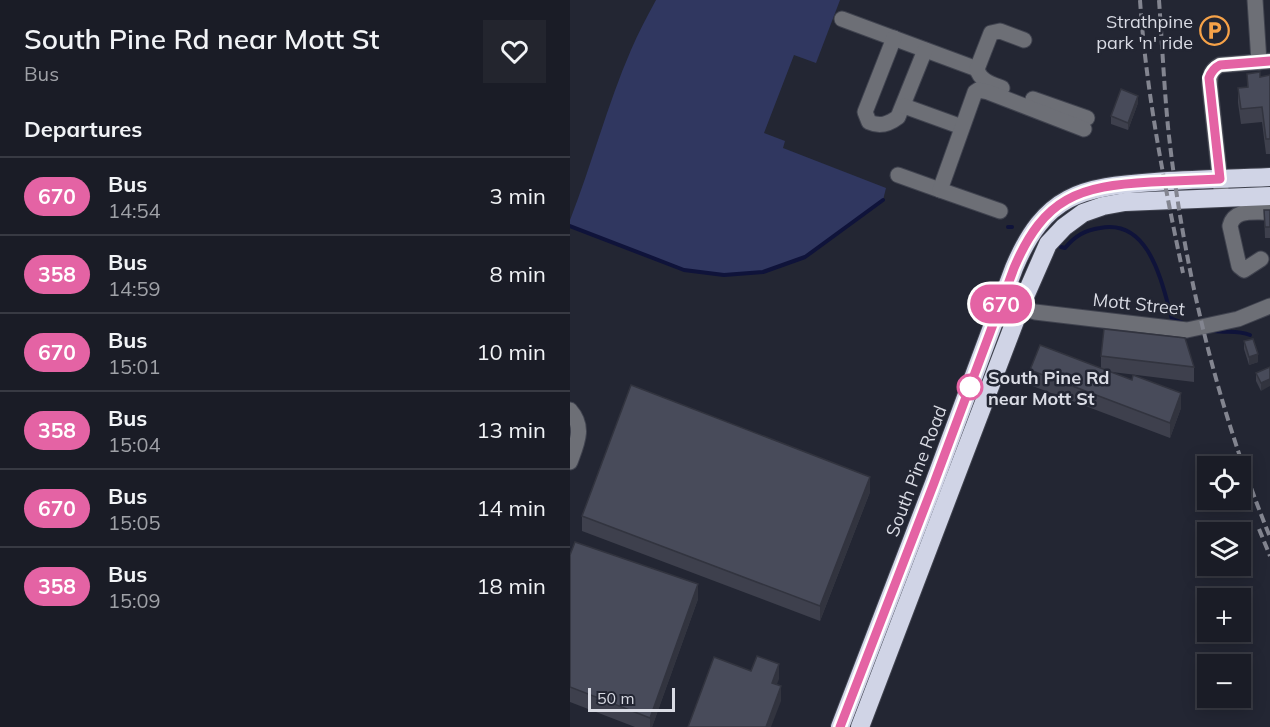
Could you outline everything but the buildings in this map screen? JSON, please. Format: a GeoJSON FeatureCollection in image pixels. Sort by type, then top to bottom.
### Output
{"type":"FeatureCollection","features":[{"type":"Feature","properties":{"kind":"highway","name":"South Pine Road"},"geometry":{"type":"LineString","coordinates":[[860,727],[1020,308],[1048,244],[1064,226],[1083,213],[1103,206],[1221,189],[1270,177]]}},
{"type":"Feature","properties":{"kind":"highway","name":"South Pine Road"},"geometry":{"type":"LineString","coordinates":[[840,727],[1023,248],[1033,232],[1050,213],[1068,200],[1089,189],[1106,186],[1221,189],[1270,196]]}},
{"type":"Feature","properties":{"kind":"street"},"geometry":{"type":"LineString","coordinates":[[1221,189],[1209,78],[1214,68],[1220,65],[1265,62],[1255,0]]}},
{"type":"Feature","properties":{"kind":"street"},"geometry":{"type":"LineString","coordinates":[[842,19],[925,50],[980,80],[1086,123]]}},
{"type":"Feature","properties":{"kind":"street"},"geometry":{"type":"LineString","coordinates":[[940,190],[980,80],[992,33],[1000,31],[1024,40]]}},
{"type":"Feature","properties":{"kind":"street"},"geometry":{"type":"LineString","coordinates":[[894,38],[865,111],[869,122],[881,125],[898,117],[925,50]]}},
{"type":"Feature","properties":{"kind":"street"},"geometry":{"type":"LineString","coordinates":[[904,106],[962,128]]}},
{"type":"Feature","properties":{"kind":"street"},"geometry":{"type":"LineString","coordinates":[[898,175],[1000,211]]}},
{"type":"Feature","properties":{"kind":"street"},"geometry":{"type":"LineString","coordinates":[[1261,259],[1244,270],[1239,266],[1230,226],[1234,215],[1240,213],[1270,213]]}},
{"type":"Feature","properties":{"kind":"street","name":"Mott Street"},"geometry":{"type":"LineString","coordinates":[[1002,302],[1046,314],[1187,330],[1238,319],[1270,306]]}},
{"type":"Feature","properties":{"kind":"street"},"geometry":{"type":"LineString","coordinates":[[570,410],[577,420],[579,431],[570,462]]}},
{"type":"Feature","properties":{"kind":"shaded area"},"geometry":{"type":"Polygon","coordinates":[[[656,0],[840,0],[816,63],[794,55],[764,133],[785,141],[783,148],[886,188],[883,200],[805,257],[763,272],[724,275],[686,270],[570,226],[570,220],[622,71],[656,0]]]}},
{"type":"Feature","properties":{"kind":"waterway"},"geometry":{"type":"LineString","coordinates":[[570,226],[684,270],[724,275],[763,272],[805,257],[883,200]]}},
{"type":"Feature","properties":{"kind":"waterway"},"geometry":{"type":"LineString","coordinates":[[1061,247],[1065,248],[1081,234],[1095,229],[1117,228],[1131,233],[1142,243],[1151,257],[1164,289],[1172,319],[1183,323]]}},
{"type":"Feature","properties":{"kind":"waterway"},"geometry":{"type":"LineString","coordinates":[[1214,331],[1250,335]]}},
{"type":"Feature","properties":{"kind":"railway"},"geometry":{"type":"LineString","coordinates":[[1140,0],[1151,103],[1183,273]]}},
{"type":"Feature","properties":{"kind":"railway"},"geometry":{"type":"LineString","coordinates":[[1159,0],[1168,127],[1193,284],[1218,387],[1251,488],[1270,537]]}},
{"type":"Feature","properties":{"kind":"railway"},"geometry":{"type":"LineString","coordinates":[[1259,529],[1270,556]]}},
{"type":"Feature","properties":{"kind":"bus line","name":"670"},"geometry":{"type":"LineString","coordinates":[[840,727],[1014,268],[1033,232],[1058,206],[1089,189],[1135,183],[1220,179],[1209,78],[1211,73],[1220,65],[1270,61]]}},
{"type":"Feature","properties":{"kind":"place","name":"Strathpine park 'n' ride"},"geometry":{"type":"Point","coordinates":[1214,31]}},
{"type":"Feature","properties":{"kind":"place","name":"South Pine Rd near Mott St"},"geometry":{"type":"Point","coordinates":[970,387]}}]}
